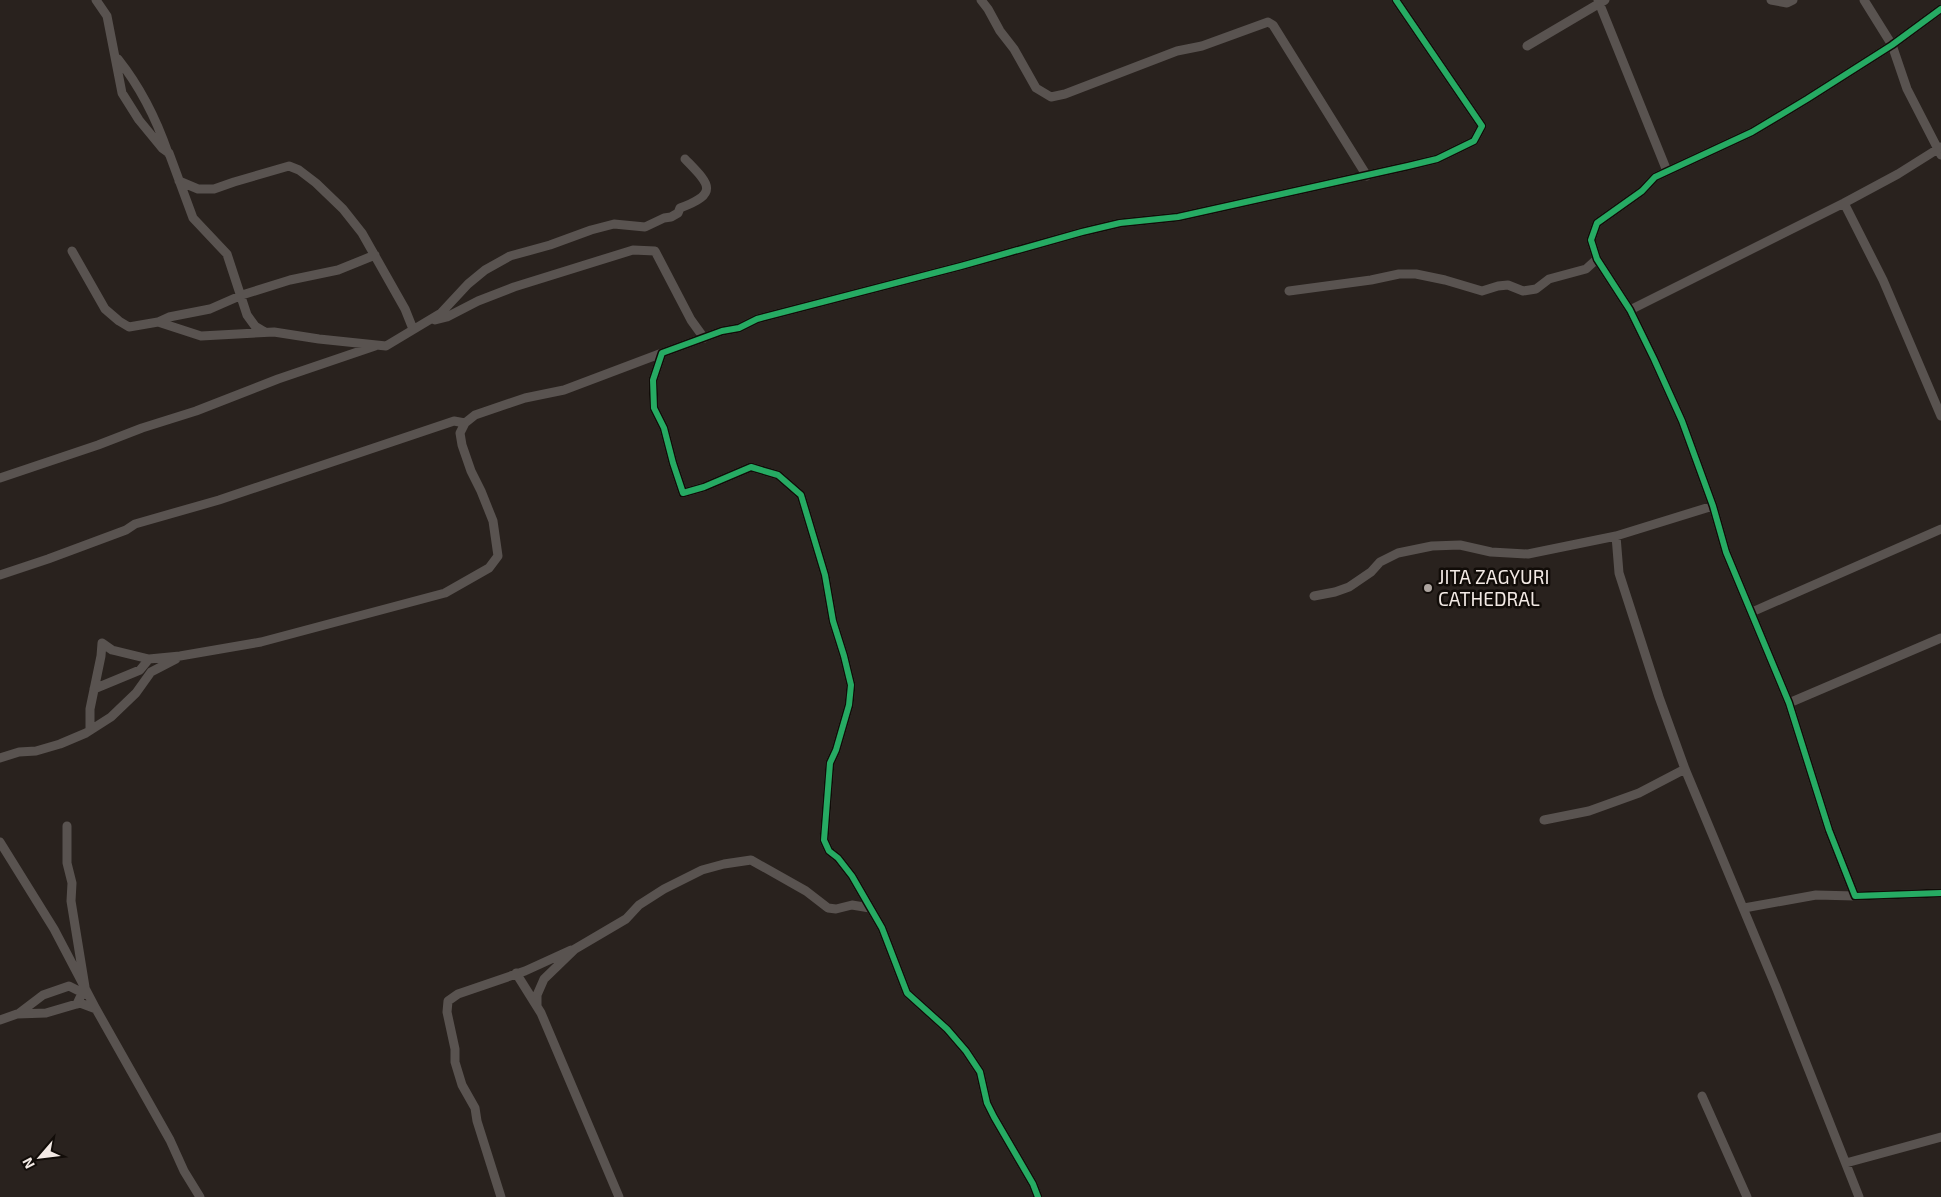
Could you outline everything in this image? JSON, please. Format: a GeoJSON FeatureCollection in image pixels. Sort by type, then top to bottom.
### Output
{"type":"FeatureCollection","features":[{"type":"Feature","properties":{"kind":"street"},"geometry":{"type":"LineString","coordinates":[[96,0],[107,16],[110,41],[122,93],[139,120],[168,153]]}},
{"type":"Feature","properties":{"kind":"street"},"geometry":{"type":"LineString","coordinates":[[980,0],[1014,49],[1036,88],[1051,97],[1066,94],[1177,51],[1202,46],[1268,22],[1273,26],[1367,176]]}},
{"type":"Feature","properties":{"kind":"street"},"geometry":{"type":"LineString","coordinates":[[90,730],[90,709],[102,656],[102,643],[112,650],[149,660],[261,642],[445,593],[489,568],[498,556],[493,521],[471,471],[460,433],[466,423],[476,415],[525,398],[573,387],[722,331],[739,328],[757,319],[1120,223],[1178,217],[1437,159],[1474,141],[1482,126],[1396,0]]}},
{"type":"Feature","properties":{"kind":"street"},"geometry":{"type":"LineString","coordinates":[[1770,0],[1787,3],[1793,0]]}},
{"type":"Feature","properties":{"kind":"street"},"geometry":{"type":"LineString","coordinates":[[1630,310],[1844,203],[1940,150],[1907,89],[1892,45],[1864,0]]}},
{"type":"Feature","properties":{"kind":"street"},"geometry":{"type":"LineString","coordinates":[[1528,46],[1600,1],[1667,171]]}},
{"type":"Feature","properties":{"kind":"street"},"geometry":{"type":"LineString","coordinates":[[1855,896],[1829,830],[1789,703],[1726,552],[1713,506],[1682,421],[1630,310],[1597,259],[1591,240],[1598,222],[1642,192],[1655,177],[1752,132],[1807,100],[1892,45],[1941,9]]}},
{"type":"Feature","properties":{"kind":"street"},"geometry":{"type":"LineString","coordinates":[[115,56],[135,82],[152,110],[193,218],[228,254],[247,315],[255,326],[265,332]]}},
{"type":"Feature","properties":{"kind":"street"},"geometry":{"type":"LineString","coordinates":[[158,322],[201,336],[265,332],[386,346],[441,313],[468,284],[485,270],[510,256],[614,224],[645,226],[671,217],[680,208],[703,197],[706,191],[706,184],[702,175],[685,160]]}},
{"type":"Feature","properties":{"kind":"street"},"geometry":{"type":"LineString","coordinates":[[179,181],[198,189],[214,189],[289,166],[300,170],[343,210],[362,233],[405,309],[413,329]]}},
{"type":"Feature","properties":{"kind":"street"},"geometry":{"type":"LineString","coordinates":[[1844,203],[1887,289],[1941,416]]}},
{"type":"Feature","properties":{"kind":"street"},"geometry":{"type":"LineString","coordinates":[[426,322],[447,317],[478,301],[514,287],[634,250],[656,250],[691,320],[704,338]]}},
{"type":"Feature","properties":{"kind":"street"},"geometry":{"type":"LineString","coordinates":[[72,251],[105,309],[129,327],[210,309],[242,295],[290,280],[338,270],[375,255]]}},
{"type":"Feature","properties":{"kind":"street"},"geometry":{"type":"LineString","coordinates":[[1289,291],[1370,280],[1399,274],[1416,274],[1482,291],[1508,285],[1524,291],[1536,289],[1549,278],[1586,269],[1597,259]]}},
{"type":"Feature","properties":{"kind":"street"},"geometry":{"type":"LineString","coordinates":[[0,478],[142,428],[196,412],[278,379],[377,346]]}},
{"type":"Feature","properties":{"kind":"street"},"geometry":{"type":"LineString","coordinates":[[662,353],[653,380],[654,408],[664,428],[673,463],[684,493],[751,467],[778,475],[801,495],[825,575],[833,621],[851,685],[849,705],[836,750],[830,763],[824,840],[829,851],[838,858],[852,876],[882,928],[907,992],[947,1029],[966,1051],[980,1072],[988,1103],[994,1117],[1033,1184],[1038,1197]]}},
{"type":"Feature","properties":{"kind":"street"},"geometry":{"type":"LineString","coordinates":[[0,575],[48,560],[126,530],[135,524],[219,500],[454,421],[466,423]]}},
{"type":"Feature","properties":{"kind":"street"},"geometry":{"type":"LineString","coordinates":[[1314,596],[1335,592],[1349,586],[1389,557],[1432,546],[1460,545],[1491,552],[1528,554],[1616,536],[1713,506]]}},
{"type":"Feature","properties":{"kind":"street"},"geometry":{"type":"LineString","coordinates":[[1752,612],[1941,529]]}},
{"type":"Feature","properties":{"kind":"street"},"geometry":{"type":"LineString","coordinates":[[1616,536],[1619,573],[1659,697],[1685,769],[1744,908],[1859,1197]]}},
{"type":"Feature","properties":{"kind":"street"},"geometry":{"type":"LineString","coordinates":[[1789,703],[1941,638]]}},
{"type":"Feature","properties":{"kind":"street"},"geometry":{"type":"LineString","coordinates":[[0,758],[19,752],[36,751],[60,744],[90,730],[111,717],[136,693],[151,672],[180,656]]}},
{"type":"Feature","properties":{"kind":"street"},"geometry":{"type":"LineString","coordinates":[[94,689],[140,670],[149,660]]}},
{"type":"Feature","properties":{"kind":"street"},"geometry":{"type":"LineString","coordinates":[[1544,820],[1589,811],[1639,793],[1685,769]]}},
{"type":"Feature","properties":{"kind":"street"},"geometry":{"type":"LineString","coordinates":[[68,826],[67,863],[72,883],[71,901],[86,992],[77,1004]]}},
{"type":"Feature","properties":{"kind":"street"},"geometry":{"type":"LineString","coordinates":[[0,842],[54,929],[86,992],[162,1124],[184,1171],[200,1197]]}},
{"type":"Feature","properties":{"kind":"street"},"geometry":{"type":"LineString","coordinates":[[501,1197],[477,1121],[475,1108],[462,1085],[455,1062],[455,1050],[447,1012],[448,1001],[458,994],[525,971],[575,950],[626,919],[639,904],[664,889],[702,870],[737,861],[752,860],[806,891],[828,908],[836,909],[852,905],[870,908]]}},
{"type":"Feature","properties":{"kind":"street"},"geometry":{"type":"LineString","coordinates":[[1744,908],[1816,895],[1941,894]]}},
{"type":"Feature","properties":{"kind":"street"},"geometry":{"type":"LineString","coordinates":[[537,1005],[537,995],[544,979],[575,950]]}},
{"type":"Feature","properties":{"kind":"street"},"geometry":{"type":"LineString","coordinates":[[516,973],[537,1005],[619,1197]]}},
{"type":"Feature","properties":{"kind":"street"},"geometry":{"type":"LineString","coordinates":[[0,1020],[17,1014],[43,995],[70,986],[78,974]]}},
{"type":"Feature","properties":{"kind":"street"},"geometry":{"type":"LineString","coordinates":[[70,986],[86,992]]}},
{"type":"Feature","properties":{"kind":"street"},"geometry":{"type":"LineString","coordinates":[[17,1014],[46,1013],[77,1004],[83,1004],[96,1009]]}},
{"type":"Feature","properties":{"kind":"street"},"geometry":{"type":"LineString","coordinates":[[1702,1096],[1747,1197]]}},
{"type":"Feature","properties":{"kind":"street"},"geometry":{"type":"LineString","coordinates":[[1846,1163],[1941,1137]]}},
{"type":"Feature","properties":{"kind":"cycle path"},"geometry":{"type":"LineString","coordinates":[[1038,1197],[1033,1184],[987,1103],[980,1072],[966,1051],[947,1029],[907,993],[882,928],[852,876],[838,858],[829,851],[824,840],[830,763],[836,750],[849,705],[851,685],[833,621],[825,575],[801,495],[778,475],[751,467],[704,487],[683,493],[664,428],[654,408],[653,380],[662,353],[722,331],[739,328],[757,319],[1120,223],[1178,217],[1437,159],[1474,141],[1482,126],[1396,0]]}},
{"type":"Feature","properties":{"kind":"cycle path"},"geometry":{"type":"LineString","coordinates":[[1941,9],[1892,45],[1752,132],[1655,177],[1642,191],[1597,223],[1591,240],[1597,259],[1630,310],[1682,421],[1713,506],[1726,552],[1789,703],[1829,830],[1855,896],[1941,893]]}},
{"type":"Feature","properties":{"kind":"place","name":"JITA ZAGYURI CATHEDRAL"},"geometry":{"type":"Point","coordinates":[1428,588]}}]}
